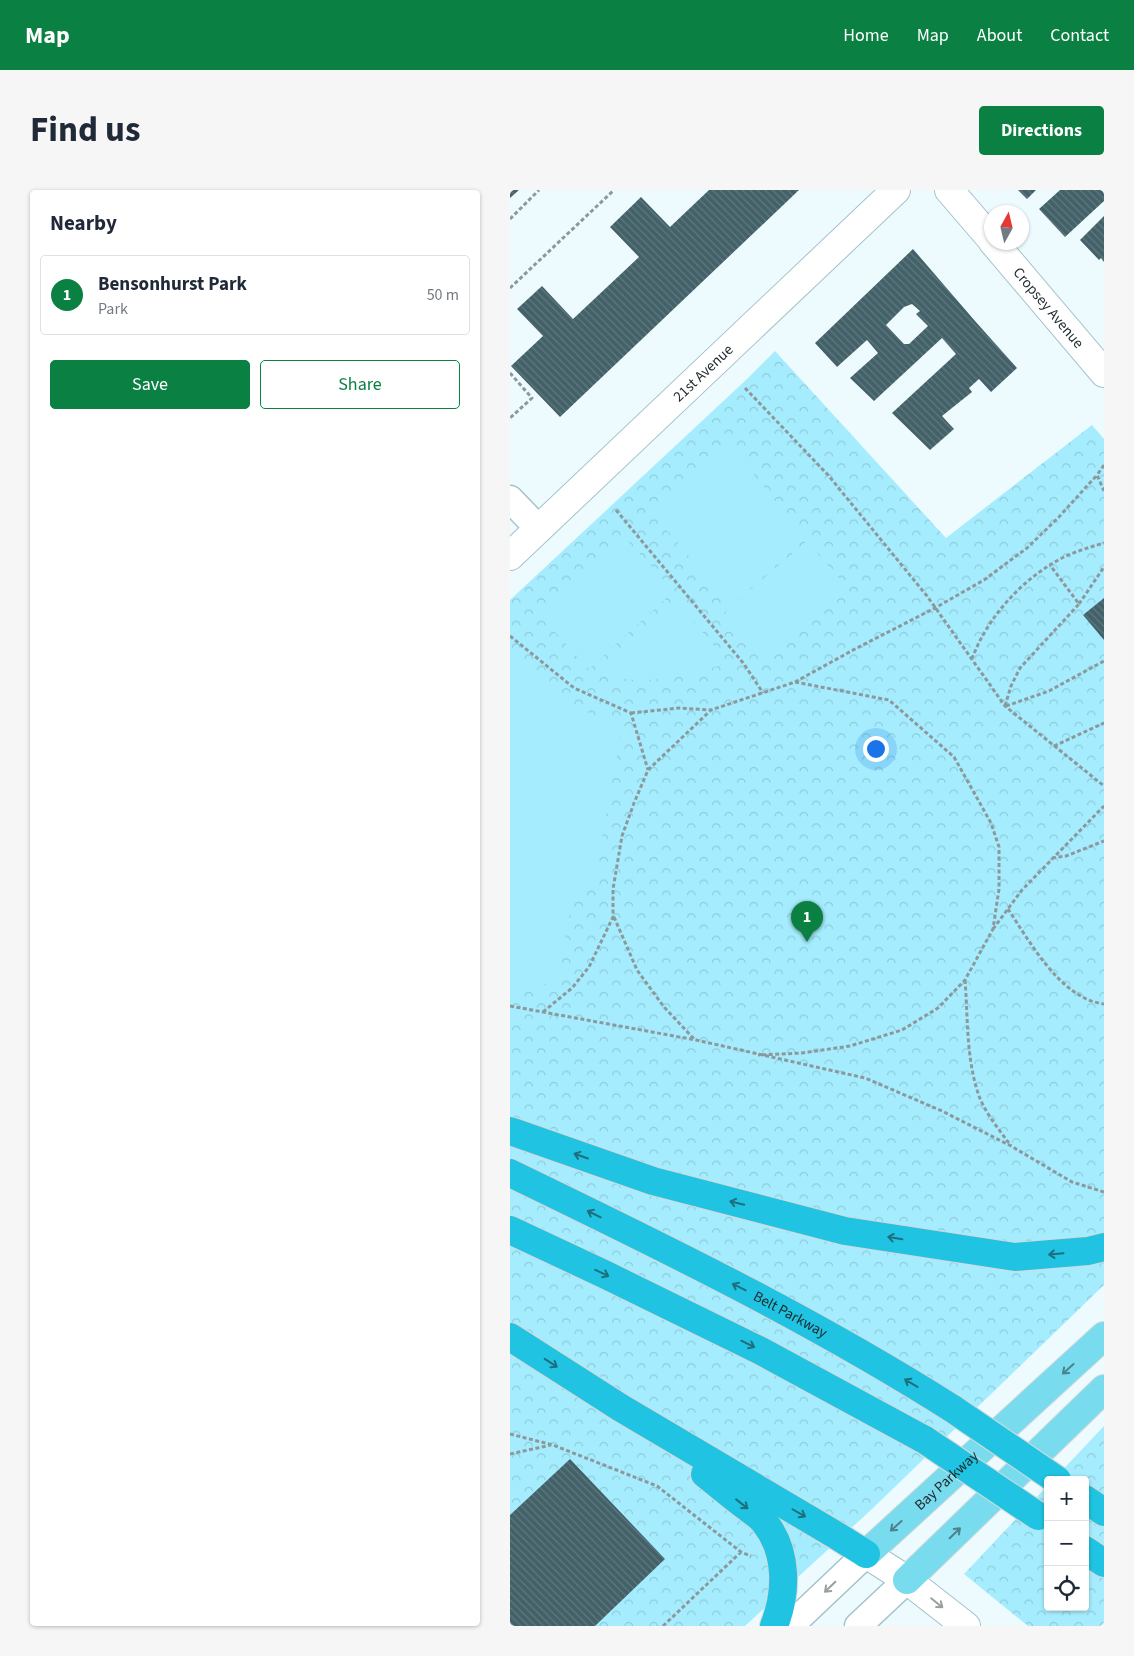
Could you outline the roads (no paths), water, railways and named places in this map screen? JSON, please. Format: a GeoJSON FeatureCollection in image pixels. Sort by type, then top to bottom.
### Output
{"type":"FeatureCollection","features":[{"type":"Feature","properties":{"kind":"highway"},"geometry":{"type":"LineString","coordinates":[[510,1131],[653,1181],[845,1230],[1015,1257],[1088,1251],[1104,1247]]}},
{"type":"Feature","properties":{"kind":"highway","name":"Belt Parkway"},"geometry":{"type":"LineString","coordinates":[[510,1174],[786,1311],[912,1383],[1051,1476]]}},
{"type":"Feature","properties":{"kind":"highway"},"geometry":{"type":"LineString","coordinates":[[510,1230],[761,1351],[925,1440],[1043,1520]]}},
{"type":"Feature","properties":{"kind":"highway"},"geometry":{"type":"LineString","coordinates":[[510,1337],[621,1408],[866,1554]]}},
{"type":"Feature","properties":{"kind":"highway"},"geometry":{"type":"LineString","coordinates":[[621,1408],[765,1521],[776,1539],[783,1562],[783,1587],[779,1613],[774,1626]]}},
{"type":"Feature","properties":{"kind":"highway"},"geometry":{"type":"LineString","coordinates":[[1089,1502],[1104,1512]]}},
{"type":"Feature","properties":{"kind":"highway"},"geometry":{"type":"LineString","coordinates":[[1089,1553],[1104,1563]]}},
{"type":"Feature","properties":{"kind":"main road","name":"Bay Parkway"},"geometry":{"type":"LineString","coordinates":[[866,1554],[1104,1336]]}},
{"type":"Feature","properties":{"kind":"main road"},"geometry":{"type":"LineString","coordinates":[[908,1580],[1104,1390]]}},
{"type":"Feature","properties":{"kind":"street","name":"21st Avenue"},"geometry":{"type":"LineString","coordinates":[[510,556],[896,190]]}},
{"type":"Feature","properties":{"kind":"street","name":"Cropsey Avenue"},"geometry":{"type":"LineString","coordinates":[[949,190],[984,232]]}},
{"type":"Feature","properties":{"kind":"street","name":"Cropsey Avenue"},"geometry":{"type":"LineString","coordinates":[[1000,250],[1104,373]]}},
{"type":"Feature","properties":{"kind":"street"},"geometry":{"type":"LineString","coordinates":[[510,498],[539,529]]}},
{"type":"Feature","properties":{"kind":"street"},"geometry":{"type":"LineString","coordinates":[[866,1554],[908,1580],[966,1626]]}},
{"type":"Feature","properties":{"kind":"street","name":"Bay Parkway"},"geometry":{"type":"LineString","coordinates":[[790,1626],[866,1554]]}},
{"type":"Feature","properties":{"kind":"street"},"geometry":{"type":"LineString","coordinates":[[858,1626],[908,1580]]}},
{"type":"Feature","properties":{"kind":"place","name":"Bensonhurst Park"},"geometry":{"type":"Point","coordinates":[807,942]}}]}
